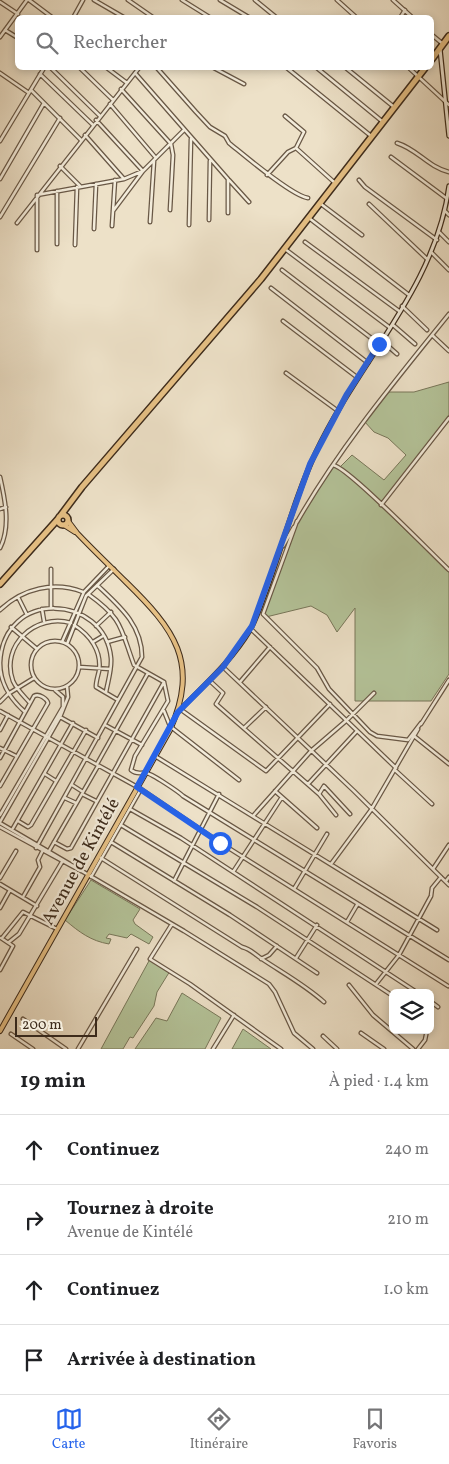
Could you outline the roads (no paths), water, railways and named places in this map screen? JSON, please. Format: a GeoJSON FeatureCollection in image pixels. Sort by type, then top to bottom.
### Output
{"type":"FeatureCollection","features":[{"type":"Feature","properties":{"kind":"highway"},"geometry":{"type":"LineString","coordinates":[[434,55],[449,36]]}},
{"type":"Feature","properties":{"kind":"highway"},"geometry":{"type":"LineString","coordinates":[[0,584],[43,534],[62,520],[68,504],[285,249],[423,70]]}},
{"type":"Feature","properties":{"kind":"main road","name":"Avenue de Kintélé"},"geometry":{"type":"LineString","coordinates":[[0,1030],[57,929],[90,876],[139,788],[179,710],[182,668],[175,642],[161,618],[112,567],[62,520]]}},
{"type":"Feature","properties":{"kind":"street"},"geometry":{"type":"LineString","coordinates":[[19,15],[28,0],[49,15]]}},
{"type":"Feature","properties":{"kind":"street"},"geometry":{"type":"LineString","coordinates":[[75,15],[83,0]]}},
{"type":"Feature","properties":{"kind":"street"},"geometry":{"type":"LineString","coordinates":[[94,0],[120,15]]}},
{"type":"Feature","properties":{"kind":"street"},"geometry":{"type":"LineString","coordinates":[[128,0],[150,15]]}},
{"type":"Feature","properties":{"kind":"street"},"geometry":{"type":"LineString","coordinates":[[182,0],[206,15]]}},
{"type":"Feature","properties":{"kind":"street"},"geometry":{"type":"LineString","coordinates":[[220,0],[245,15]]}},
{"type":"Feature","properties":{"kind":"street"},"geometry":{"type":"LineString","coordinates":[[255,0],[273,15]]}},
{"type":"Feature","properties":{"kind":"street"},"geometry":{"type":"LineString","coordinates":[[337,0],[354,15]]}},
{"type":"Feature","properties":{"kind":"street"},"geometry":{"type":"LineString","coordinates":[[393,0],[410,15]]}},
{"type":"Feature","properties":{"kind":"street"},"geometry":{"type":"LineString","coordinates":[[0,2],[17,15]]}},
{"type":"Feature","properties":{"kind":"street"},"geometry":{"type":"LineString","coordinates":[[402,15],[404,10]]}},
{"type":"Feature","properties":{"kind":"street"},"geometry":{"type":"LineString","coordinates":[[0,37],[15,19]]}},
{"type":"Feature","properties":{"kind":"street"},"geometry":{"type":"LineString","coordinates":[[5,30],[15,36]]}},
{"type":"Feature","properties":{"kind":"street"},"geometry":{"type":"LineString","coordinates":[[434,37],[441,46],[449,136]]}},
{"type":"Feature","properties":{"kind":"street"},"geometry":{"type":"LineString","coordinates":[[0,141],[43,70]]}},
{"type":"Feature","properties":{"kind":"street"},"geometry":{"type":"LineString","coordinates":[[53,70],[100,116]]}},
{"type":"Feature","properties":{"kind":"street"},"geometry":{"type":"LineString","coordinates":[[82,70],[113,100]]}},
{"type":"Feature","properties":{"kind":"street"},"geometry":{"type":"LineString","coordinates":[[110,70],[126,83]]}},
{"type":"Feature","properties":{"kind":"street"},"geometry":{"type":"LineString","coordinates":[[17,223],[37,195],[137,70]]}},
{"type":"Feature","properties":{"kind":"street"},"geometry":{"type":"LineString","coordinates":[[159,70],[210,127],[225,136],[228,143],[267,175],[289,187],[299,197],[308,198]]}},
{"type":"Feature","properties":{"kind":"street"},"geometry":{"type":"LineString","coordinates":[[218,70],[244,84]]}},
{"type":"Feature","properties":{"kind":"street"},"geometry":{"type":"LineString","coordinates":[[290,70],[372,136]]}},
{"type":"Feature","properties":{"kind":"street"},"geometry":{"type":"LineString","coordinates":[[320,70],[383,122]]}},
{"type":"Feature","properties":{"kind":"street"},"geometry":{"type":"LineString","coordinates":[[349,70],[394,106]]}},
{"type":"Feature","properties":{"kind":"street"},"geometry":{"type":"LineString","coordinates":[[411,70],[447,103]]}},
{"type":"Feature","properties":{"kind":"street"},"geometry":{"type":"LineString","coordinates":[[0,73],[30,91],[81,140]]}},
{"type":"Feature","properties":{"kind":"street"},"geometry":{"type":"LineString","coordinates":[[134,73],[249,202]]}},
{"type":"Feature","properties":{"kind":"street"},"geometry":{"type":"LineString","coordinates":[[40,74],[93,125]]}},
{"type":"Feature","properties":{"kind":"street"},"geometry":{"type":"LineString","coordinates":[[122,89],[171,144],[173,155],[170,210]]}},
{"type":"Feature","properties":{"kind":"street"},"geometry":{"type":"LineString","coordinates":[[0,179],[44,103]]}},
{"type":"Feature","properties":{"kind":"street"},"geometry":{"type":"LineString","coordinates":[[110,104],[155,159],[150,222]]}},
{"type":"Feature","properties":{"kind":"street"},"geometry":{"type":"LineString","coordinates":[[267,175],[288,152],[296,148],[304,132],[285,116]]}},
{"type":"Feature","properties":{"kind":"street"},"geometry":{"type":"LineString","coordinates":[[0,217],[60,118]]}},
{"type":"Feature","properties":{"kind":"street"},"geometry":{"type":"LineString","coordinates":[[96,120],[143,171]]}},
{"type":"Feature","properties":{"kind":"street"},"geometry":{"type":"LineString","coordinates":[[113,211],[143,171],[184,130]]}},
{"type":"Feature","properties":{"kind":"street"},"geometry":{"type":"LineString","coordinates":[[85,135],[124,179]]}},
{"type":"Feature","properties":{"kind":"street"},"geometry":{"type":"LineString","coordinates":[[189,225],[191,138]]}},
{"type":"Feature","properties":{"kind":"street"},"geometry":{"type":"LineString","coordinates":[[397,143],[404,145],[424,160],[449,172]]}},
{"type":"Feature","properties":{"kind":"street"},"geometry":{"type":"LineString","coordinates":[[296,148],[336,183]]}},
{"type":"Feature","properties":{"kind":"street"},"geometry":{"type":"LineString","coordinates":[[391,157],[447,199]]}},
{"type":"Feature","properties":{"kind":"street"},"geometry":{"type":"LineString","coordinates":[[209,220],[210,160]]}},
{"type":"Feature","properties":{"kind":"street"},"geometry":{"type":"LineString","coordinates":[[60,166],[78,187],[75,245]]}},
{"type":"Feature","properties":{"kind":"street"},"geometry":{"type":"LineString","coordinates":[[37,195],[124,179],[143,171]]}},
{"type":"Feature","properties":{"kind":"street"},"geometry":{"type":"LineString","coordinates":[[228,179],[228,213]]}},
{"type":"Feature","properties":{"kind":"street"},"geometry":{"type":"LineString","coordinates":[[112,226],[115,180]]}},
{"type":"Feature","properties":{"kind":"street"},"geometry":{"type":"LineString","coordinates":[[359,180],[364,187],[437,240]]}},
{"type":"Feature","properties":{"kind":"street"},"geometry":{"type":"LineString","coordinates":[[94,229],[96,184]]}},
{"type":"Feature","properties":{"kind":"street"},"geometry":{"type":"LineString","coordinates":[[330,704],[266,771],[179,710],[223,667],[251,629],[310,464],[338,411],[429,260],[445,211],[449,186]]}},
{"type":"Feature","properties":{"kind":"street"},"geometry":{"type":"LineString","coordinates":[[57,191],[57,244]]}},
{"type":"Feature","properties":{"kind":"street"},"geometry":{"type":"LineString","coordinates":[[37,195],[37,250]]}},
{"type":"Feature","properties":{"kind":"street"},"geometry":{"type":"LineString","coordinates":[[320,203],[362,235]]}},
{"type":"Feature","properties":{"kind":"street"},"geometry":{"type":"LineString","coordinates":[[369,204],[429,260]]}},
{"type":"Feature","properties":{"kind":"street"},"geometry":{"type":"LineString","coordinates":[[445,211],[449,215]]}},
{"type":"Feature","properties":{"kind":"street"},"geometry":{"type":"LineString","coordinates":[[308,218],[409,295]]}},
{"type":"Feature","properties":{"kind":"street"},"geometry":{"type":"LineString","coordinates":[[439,232],[449,242]]}},
{"type":"Feature","properties":{"kind":"street"},"geometry":{"type":"LineString","coordinates":[[305,242],[399,311]]}},
{"type":"Feature","properties":{"kind":"street"},"geometry":{"type":"LineString","coordinates":[[285,249],[415,344]]}},
{"type":"Feature","properties":{"kind":"street"},"geometry":{"type":"LineString","coordinates":[[432,253],[449,270]]}},
{"type":"Feature","properties":{"kind":"street"},"geometry":{"type":"LineString","coordinates":[[282,270],[397,354]]}},
{"type":"Feature","properties":{"kind":"street"},"geometry":{"type":"LineString","coordinates":[[271,288],[368,362]]}},
{"type":"Feature","properties":{"kind":"street"},"geometry":{"type":"LineString","coordinates":[[402,306],[427,330]]}},
{"type":"Feature","properties":{"kind":"street"},"geometry":{"type":"LineString","coordinates":[[279,552],[330,466],[333,465],[352,436],[449,314]]}},
{"type":"Feature","properties":{"kind":"street"},"geometry":{"type":"LineString","coordinates":[[283,321],[358,378]]}},
{"type":"Feature","properties":{"kind":"street"},"geometry":{"type":"LineString","coordinates":[[432,335],[449,351]]}},
{"type":"Feature","properties":{"kind":"street"},"geometry":{"type":"LineString","coordinates":[[286,373],[338,411]]}},
{"type":"Feature","properties":{"kind":"street"},"geometry":{"type":"LineString","coordinates":[[381,505],[449,418]]}},
{"type":"Feature","properties":{"kind":"street"},"geometry":{"type":"LineString","coordinates":[[333,465],[338,466],[449,570]]}},
{"type":"Feature","properties":{"kind":"street"},"geometry":{"type":"LineString","coordinates":[[0,477],[6,507],[5,531],[0,548]]}},
{"type":"Feature","properties":{"kind":"street"},"geometry":{"type":"LineString","coordinates":[[0,509],[6,507]]}},
{"type":"Feature","properties":{"kind":"street"},"geometry":{"type":"LineString","coordinates":[[297,521],[263,614],[317,668],[329,690],[377,736],[408,740],[449,680]]}},
{"type":"Feature","properties":{"kind":"street"},"geometry":{"type":"LineString","coordinates":[[67,644],[86,593],[97,585],[112,567]]}},
{"type":"Feature","properties":{"kind":"street"},"geometry":{"type":"LineString","coordinates":[[62,642],[75,612],[86,593],[112,567]]}},
{"type":"Feature","properties":{"kind":"street"},"geometry":{"type":"LineString","coordinates":[[51,569],[51,608]]}},
{"type":"Feature","properties":{"kind":"street"},"geometry":{"type":"LineString","coordinates":[[37,846],[138,667],[142,653],[137,631],[123,610],[97,585]]}},
{"type":"Feature","properties":{"kind":"street"},"geometry":{"type":"LineString","coordinates":[[0,610],[18,597],[36,588],[65,586],[86,593],[111,612],[120,624],[134,665],[164,682],[168,700],[163,713],[170,725],[170,729],[187,738],[239,780]]}},
{"type":"Feature","properties":{"kind":"street"},"geometry":{"type":"LineString","coordinates":[[18,597],[27,615]]}},
{"type":"Feature","properties":{"kind":"street"},"geometry":{"type":"LineString","coordinates":[[25,712],[8,694],[0,669],[1,640],[11,627],[27,615],[42,609],[51,608],[75,612],[96,626],[107,642],[111,658],[111,669],[106,692]]}},
{"type":"Feature","properties":{"kind":"street"},"geometry":{"type":"LineString","coordinates":[[42,609],[44,621]]}},
{"type":"Feature","properties":{"kind":"street"},"geometry":{"type":"LineString","coordinates":[[96,626],[111,612]]}},
{"type":"Feature","properties":{"kind":"street"},"geometry":{"type":"LineString","coordinates":[[30,703],[17,688],[12,675],[11,661],[21,635],[44,621],[71,623]]}},
{"type":"Feature","properties":{"kind":"street"},"geometry":{"type":"LineString","coordinates":[[74,625],[84,631],[93,642],[98,656],[99,668],[95,686],[118,700]]}},
{"type":"Feature","properties":{"kind":"street"},"geometry":{"type":"LineString","coordinates":[[11,627],[37,649]]}},
{"type":"Feature","properties":{"kind":"street"},"geometry":{"type":"LineString","coordinates":[[251,629],[432,804]]}},
{"type":"Feature","properties":{"kind":"street"},"geometry":{"type":"LineString","coordinates":[[93,642],[103,636]]}},
{"type":"Feature","properties":{"kind":"street"},"geometry":{"type":"LineString","coordinates":[[107,642],[126,637]]}},
{"type":"Feature","properties":{"kind":"street"},"geometry":{"type":"LineString","coordinates":[[55,690],[67,686],[74,681],[79,668],[76,654],[67,644],[62,642],[48,642],[37,649],[30,663],[34,678],[47,688],[55,690],[63,697],[64,702],[48,736],[0,822],[42,851],[90,876],[172,924],[269,984],[275,992],[294,1033],[313,1049]]}},
{"type":"Feature","properties":{"kind":"street"},"geometry":{"type":"LineString","coordinates":[[240,682],[270,647]]}},
{"type":"Feature","properties":{"kind":"street"},"geometry":{"type":"LineString","coordinates":[[223,667],[298,737],[449,885]]}},
{"type":"Feature","properties":{"kind":"street"},"geometry":{"type":"LineString","coordinates":[[79,668],[111,669]]}},
{"type":"Feature","properties":{"kind":"street"},"geometry":{"type":"LineString","coordinates":[[49,851],[83,793],[114,730],[148,673]]}},
{"type":"Feature","properties":{"kind":"street"},"geometry":{"type":"LineString","coordinates":[[0,702],[8,694],[34,678]]}},
{"type":"Feature","properties":{"kind":"street"},"geometry":{"type":"LineString","coordinates":[[210,681],[224,693],[216,704],[279,757],[319,794],[336,815]]}},
{"type":"Feature","properties":{"kind":"street"},"geometry":{"type":"LineString","coordinates":[[54,842],[67,849],[71,848],[164,682]]}},
{"type":"Feature","properties":{"kind":"street"},"geometry":{"type":"LineString","coordinates":[[0,815],[60,717],[68,697],[67,686]]}},
{"type":"Feature","properties":{"kind":"street"},"geometry":{"type":"LineString","coordinates":[[253,816],[295,772],[312,751],[374,693]]}},
{"type":"Feature","properties":{"kind":"street"},"geometry":{"type":"LineString","coordinates":[[0,758],[36,694],[48,703],[0,786]]}},
{"type":"Feature","properties":{"kind":"street"},"geometry":{"type":"LineString","coordinates":[[168,700],[132,761],[131,770],[138,773],[146,772],[357,905],[449,960]]}},
{"type":"Feature","properties":{"kind":"street"},"geometry":{"type":"LineString","coordinates":[[244,728],[266,707]]}},
{"type":"Feature","properties":{"kind":"street"},"geometry":{"type":"LineString","coordinates":[[0,711],[61,743],[139,788],[448,986]]}},
{"type":"Feature","properties":{"kind":"street"},"geometry":{"type":"LineString","coordinates":[[0,730],[8,715]]}},
{"type":"Feature","properties":{"kind":"street"},"geometry":{"type":"LineString","coordinates":[[60,717],[98,738]]}},
{"type":"Feature","properties":{"kind":"street"},"geometry":{"type":"LineString","coordinates":[[12,830],[73,723]]}},
{"type":"Feature","properties":{"kind":"street"},"geometry":{"type":"LineString","coordinates":[[331,864],[371,810],[421,723]]}},
{"type":"Feature","properties":{"kind":"street"},"geometry":{"type":"LineString","coordinates":[[105,725],[142,746]]}},
{"type":"Feature","properties":{"kind":"street"},"geometry":{"type":"LineString","coordinates":[[18,821],[28,827],[31,825],[86,730]]}},
{"type":"Feature","properties":{"kind":"street"},"geometry":{"type":"LineString","coordinates":[[308,784],[327,766],[357,731]]}},
{"type":"Feature","properties":{"kind":"street"},"geometry":{"type":"LineString","coordinates":[[414,736],[449,764]]}},
{"type":"Feature","properties":{"kind":"street"},"geometry":{"type":"LineString","coordinates":[[0,748],[16,757]]}},
{"type":"Feature","properties":{"kind":"street"},"geometry":{"type":"LineString","coordinates":[[156,756],[437,930]]}},
{"type":"Feature","properties":{"kind":"street"},"geometry":{"type":"LineString","coordinates":[[445,761],[449,758]]}},
{"type":"Feature","properties":{"kind":"street"},"geometry":{"type":"LineString","coordinates":[[45,774],[57,781]]}},
{"type":"Feature","properties":{"kind":"street"},"geometry":{"type":"LineString","coordinates":[[72,785],[96,802]]}},
{"type":"Feature","properties":{"kind":"street"},"geometry":{"type":"LineString","coordinates":[[319,794],[324,786],[350,814]]}},
{"type":"Feature","properties":{"kind":"street"},"geometry":{"type":"LineString","coordinates":[[90,876],[130,809],[139,788]]}},
{"type":"Feature","properties":{"kind":"street"},"geometry":{"type":"LineString","coordinates":[[275,791],[317,828]]}},
{"type":"Feature","properties":{"kind":"street"},"geometry":{"type":"LineString","coordinates":[[174,882],[219,794]]}},
{"type":"Feature","properties":{"kind":"street"},"geometry":{"type":"LineString","coordinates":[[65,798],[76,803]]}},
{"type":"Feature","properties":{"kind":"street"},"geometry":{"type":"LineString","coordinates":[[233,872],[282,798]]}},
{"type":"Feature","properties":{"kind":"street"},"geometry":{"type":"LineString","coordinates":[[130,809],[192,845],[412,989]]}},
{"type":"Feature","properties":{"kind":"street"},"geometry":{"type":"LineString","coordinates":[[121,825],[185,862],[389,993]]}},
{"type":"Feature","properties":{"kind":"street"},"geometry":{"type":"LineString","coordinates":[[0,827],[49,851],[82,872]]}},
{"type":"Feature","properties":{"kind":"street"},"geometry":{"type":"LineString","coordinates":[[294,889],[326,834]]}},
{"type":"Feature","properties":{"kind":"street"},"geometry":{"type":"LineString","coordinates":[[111,842],[278,946],[317,973]]}},
{"type":"Feature","properties":{"kind":"street"},"geometry":{"type":"LineString","coordinates":[[433,869],[449,845]]}},
{"type":"Feature","properties":{"kind":"street"},"geometry":{"type":"LineString","coordinates":[[0,878],[16,851]]}},
{"type":"Feature","properties":{"kind":"street"},"geometry":{"type":"LineString","coordinates":[[23,897],[40,867],[38,860],[42,851]]}},
{"type":"Feature","properties":{"kind":"street"},"geometry":{"type":"LineString","coordinates":[[101,858],[242,947],[251,949],[261,959],[308,988],[324,1002]]}},
{"type":"Feature","properties":{"kind":"street"},"geometry":{"type":"LineString","coordinates":[[9,942],[19,934],[62,862]]}},
{"type":"Feature","properties":{"kind":"street"},"geometry":{"type":"LineString","coordinates":[[376,984],[399,955],[431,896],[432,888],[441,877]]}},
{"type":"Feature","properties":{"kind":"street"},"geometry":{"type":"LineString","coordinates":[[446,881],[449,877]]}},
{"type":"Feature","properties":{"kind":"street"},"geometry":{"type":"LineString","coordinates":[[0,884],[37,906]]}},
{"type":"Feature","properties":{"kind":"street"},"geometry":{"type":"LineString","coordinates":[[0,908],[10,890]]}},
{"type":"Feature","properties":{"kind":"street"},"geometry":{"type":"LineString","coordinates":[[347,922],[357,905]]}},
{"type":"Feature","properties":{"kind":"street"},"geometry":{"type":"LineString","coordinates":[[0,970],[13,946],[1,938],[19,914],[26,912],[57,929]]}},
{"type":"Feature","properties":{"kind":"street"},"geometry":{"type":"LineString","coordinates":[[172,924],[150,960],[190,984],[281,1049]]}},
{"type":"Feature","properties":{"kind":"street"},"geometry":{"type":"LineString","coordinates":[[296,958],[317,925]]}},
{"type":"Feature","properties":{"kind":"street"},"geometry":{"type":"LineString","coordinates":[[261,959],[269,955],[278,946]]}},
{"type":"Feature","properties":{"kind":"street"},"geometry":{"type":"LineString","coordinates":[[78,1049],[137,949]]}},
{"type":"Feature","properties":{"kind":"street"},"geometry":{"type":"LineString","coordinates":[[349,986],[374,1015],[413,1049]]}},
{"type":"Feature","properties":{"kind":"street"},"geometry":{"type":"LineString","coordinates":[[434,1004],[438,1007]]}},
{"type":"Feature","properties":{"kind":"street"},"geometry":{"type":"LineString","coordinates":[[213,1049],[234,1016]]}},
{"type":"Feature","properties":{"kind":"street"},"geometry":{"type":"LineString","coordinates":[[23,1019],[66,1049]]}},
{"type":"Feature","properties":{"kind":"street"},"geometry":{"type":"LineString","coordinates":[[362,1032],[384,1049]]}},
{"type":"Feature","properties":{"kind":"street"},"geometry":{"type":"LineString","coordinates":[[11,1034],[33,1049]]}},
{"type":"Feature","properties":{"kind":"street"},"geometry":{"type":"LineString","coordinates":[[418,1049],[427,1034]]}},
{"type":"Feature","properties":{"kind":"street"},"geometry":{"type":"LineString","coordinates":[[323,1036],[338,1049]]}},
{"type":"Feature","properties":{"kind":"street"},"geometry":{"type":"LineString","coordinates":[[55,1049],[58,1044]]}}]}
